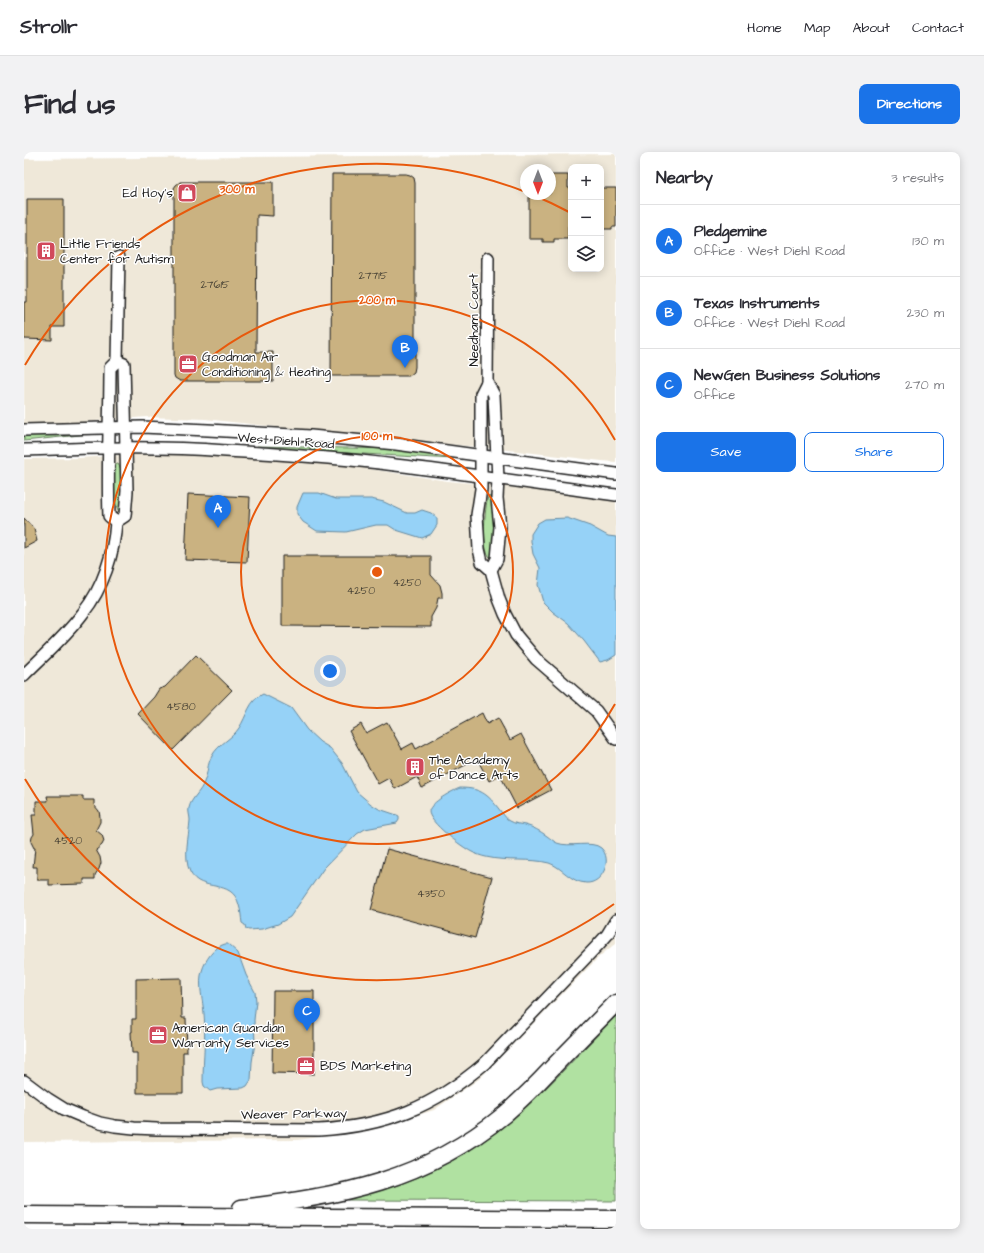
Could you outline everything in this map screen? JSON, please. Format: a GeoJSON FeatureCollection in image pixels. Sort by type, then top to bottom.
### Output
{"type":"FeatureCollection","features":[{"type":"Feature","properties":{"kind":"highway"},"geometry":{"type":"LineString","coordinates":[[175,1216],[277,1204],[332,1195],[387,1180],[433,1162],[467,1142],[504,1114],[524,1096],[616,1003]]}},
{"type":"Feature","properties":{"kind":"highway"},"geometry":{"type":"LineString","coordinates":[[24,1215],[616,1219]]}},
{"type":"Feature","properties":{"kind":"street"},"geometry":{"type":"LineString","coordinates":[[116,522],[109,516],[107,472],[109,448],[110,368],[117,361],[119,257]]}},
{"type":"Feature","properties":{"kind":"street","name":"Needham Court"},"geometry":{"type":"LineString","coordinates":[[481,476],[481,394],[487,382],[488,258]]}},
{"type":"Feature","properties":{"kind":"street"},"geometry":{"type":"LineString","coordinates":[[116,522],[125,516],[127,505],[124,364],[117,361]]}},
{"type":"Feature","properties":{"kind":"street","name":"Needham Court"},"geometry":{"type":"LineString","coordinates":[[487,382],[494,395],[498,479]]}},
{"type":"Feature","properties":{"kind":"street","name":"West Diehl Road"},"geometry":{"type":"LineString","coordinates":[[24,430],[125,427],[311,436],[396,444],[616,474]]}},
{"type":"Feature","properties":{"kind":"street","name":"West Diehl Road"},"geometry":{"type":"LineString","coordinates":[[24,450],[109,448],[224,450],[394,465],[616,495]]}},
{"type":"Feature","properties":{"kind":"street"},"geometry":{"type":"LineString","coordinates":[[481,476],[477,515],[479,549],[482,562],[491,570],[502,606],[516,634],[536,659],[596,711],[616,739]]}},
{"type":"Feature","properties":{"kind":"street"},"geometry":{"type":"LineString","coordinates":[[491,570],[497,559],[498,553],[500,527],[498,479]]}},
{"type":"Feature","properties":{"kind":"street"},"geometry":{"type":"LineString","coordinates":[[24,675],[68,631],[92,600],[100,586],[109,561],[115,537],[116,522]]}},
{"type":"Feature","properties":{"kind":"street","name":"Weaver Parkway"},"geometry":{"type":"LineString","coordinates":[[24,1080],[48,1099],[64,1109],[100,1123],[134,1128],[319,1130],[344,1128],[381,1121],[429,1102],[458,1085],[472,1074],[490,1058],[597,946],[607,935],[616,920]]}},
{"type":"Feature","properties":{"kind":"shaded area"},"geometry":{"type":"Polygon","coordinates":[[[616,154],[616,462],[205,419],[147,417],[82,422],[24,424],[24,159],[616,154]]]}},
{"type":"Feature","properties":{"kind":"shaded area"},"geometry":{"type":"Polygon","coordinates":[[[151,453],[324,462],[448,481],[526,488],[616,499],[616,943],[600,956],[479,1079],[434,1110],[367,1131],[297,1140],[24,1142],[24,459],[79,458],[151,453]]]}},
{"type":"Feature","properties":{"kind":"green space"},"geometry":{"type":"Polygon","coordinates":[[[24,434],[89,434],[24,441],[24,434]]]}},
{"type":"Feature","properties":{"kind":"green space"},"geometry":{"type":"Polygon","coordinates":[[[257,446],[395,449],[453,457],[453,459],[257,448],[257,446]]]}},
{"type":"Feature","properties":{"kind":"green space"},"geometry":{"type":"Polygon","coordinates":[[[116,464],[118,464],[122,474],[120,514],[115,501],[113,489],[113,476],[116,464]]]}},
{"type":"Feature","properties":{"kind":"green space"},"geometry":{"type":"Polygon","coordinates":[[[491,496],[495,520],[493,555],[490,557],[485,546],[484,530],[487,500],[488,497],[491,496]]]}},
{"type":"Feature","properties":{"kind":"green space"},"geometry":{"type":"Polygon","coordinates":[[[616,1016],[616,1201],[347,1200],[347,1198],[387,1188],[425,1174],[462,1155],[479,1144],[528,1105],[616,1016]]]}},
{"type":"Feature","properties":{"kind":"water"},"geometry":{"type":"Polygon","coordinates":[[[303,493],[319,493],[336,499],[371,499],[384,502],[407,513],[415,513],[422,510],[431,513],[437,518],[437,525],[431,534],[422,538],[396,530],[388,525],[376,525],[346,532],[317,531],[303,522],[297,514],[297,507],[303,493]]]}},
{"type":"Feature","properties":{"kind":"water"},"geometry":{"type":"Polygon","coordinates":[[[567,518],[590,526],[608,536],[616,537],[616,655],[608,660],[600,662],[568,623],[553,612],[543,602],[538,585],[540,568],[533,554],[531,534],[538,523],[545,519],[567,518]]]}},
{"type":"Feature","properties":{"kind":"water"},"geometry":{"type":"Polygon","coordinates":[[[263,694],[291,708],[307,730],[320,742],[330,748],[342,763],[357,792],[379,809],[399,816],[399,820],[397,823],[365,829],[357,834],[324,868],[290,917],[278,924],[262,929],[249,930],[246,929],[245,925],[242,923],[239,905],[235,896],[230,891],[201,882],[195,879],[190,872],[187,860],[190,820],[189,810],[190,804],[203,786],[210,759],[221,745],[236,732],[254,700],[263,694]]]}},
{"type":"Feature","properties":{"kind":"water"},"geometry":{"type":"Polygon","coordinates":[[[460,788],[480,791],[493,802],[506,818],[514,823],[534,828],[557,843],[568,845],[586,844],[601,848],[606,858],[604,870],[597,880],[586,883],[575,880],[549,863],[494,858],[480,856],[474,853],[454,840],[430,816],[429,811],[434,804],[447,794],[460,788]]]}},
{"type":"Feature","properties":{"kind":"water"},"geometry":{"type":"Polygon","coordinates":[[[225,944],[228,944],[238,953],[246,975],[255,992],[255,1043],[251,1080],[247,1086],[243,1088],[217,1089],[210,1091],[204,1086],[203,1082],[205,1022],[201,976],[203,967],[210,954],[225,944]]]}},
{"type":"Feature","properties":{"kind":"building"},"geometry":{"type":"Polygon","coordinates":[[[332,174],[406,174],[414,178],[415,367],[414,372],[409,376],[331,376],[332,174]]]}},
{"type":"Feature","properties":{"kind":"building"},"geometry":{"type":"Polygon","coordinates":[[[556,175],[568,175],[568,239],[554,239],[554,242],[543,242],[543,239],[529,239],[529,200],[556,200],[556,175]]]}},
{"type":"Feature","properties":{"kind":"building"},"geometry":{"type":"Polygon","coordinates":[[[180,182],[273,182],[273,216],[257,215],[256,352],[273,352],[273,381],[180,381],[175,378],[174,188],[180,182]]]}},
{"type":"Feature","properties":{"kind":"building"},"geometry":{"type":"Polygon","coordinates":[[[604,188],[616,188],[616,227],[612,227],[612,229],[604,229],[604,188]]]}},
{"type":"Feature","properties":{"kind":"building","name":"Little Friends Center for Autism"},"geometry":{"type":"Polygon","coordinates":[[[27,199],[64,199],[64,327],[52,327],[52,340],[24,339],[24,302],[27,302],[27,199]]]}},
{"type":"Feature","properties":{"kind":"building"},"geometry":{"type":"Polygon","coordinates":[[[188,494],[250,497],[247,562],[185,560],[188,494]]]}},
{"type":"Feature","properties":{"kind":"building"},"geometry":{"type":"Polygon","coordinates":[[[24,518],[34,529],[37,541],[24,548],[24,518]]]}},
{"type":"Feature","properties":{"kind":"building"},"geometry":{"type":"Polygon","coordinates":[[[282,556],[431,556],[431,575],[440,585],[442,598],[438,598],[436,608],[431,617],[431,627],[282,626],[282,556]]]}},
{"type":"Feature","properties":{"kind":"building"},"geometry":{"type":"Polygon","coordinates":[[[196,655],[232,690],[173,750],[138,714],[154,697],[159,689],[165,687],[196,655]]]}},
{"type":"Feature","properties":{"kind":"building","name":"The Academy of Dance Arts"},"geometry":{"type":"Polygon","coordinates":[[[482,713],[487,724],[498,718],[510,740],[521,734],[551,790],[517,808],[500,775],[489,781],[477,759],[422,788],[417,777],[395,789],[389,778],[378,784],[349,731],[361,724],[366,733],[387,722],[402,749],[413,743],[416,749],[482,713]]]}},
{"type":"Feature","properties":{"kind":"building"},"geometry":{"type":"Polygon","coordinates":[[[47,796],[83,796],[83,800],[94,800],[94,805],[99,811],[100,817],[100,822],[96,830],[102,835],[104,841],[96,850],[100,857],[101,863],[95,875],[95,879],[84,879],[84,884],[49,885],[49,880],[37,880],[37,867],[33,867],[35,848],[31,842],[34,834],[32,815],[36,815],[36,801],[48,801],[47,796]]]}},
{"type":"Feature","properties":{"kind":"building"},"geometry":{"type":"Polygon","coordinates":[[[387,849],[492,877],[475,938],[371,910],[387,849]]]}},
{"type":"Feature","properties":{"kind":"building","name":"American Guardian Warranty Services"},"geometry":{"type":"Polygon","coordinates":[[[181,978],[182,1018],[186,1018],[187,1052],[183,1052],[183,1093],[137,1093],[137,1053],[132,1053],[131,1032],[132,1019],[136,1019],[136,979],[181,978]]]}},
{"type":"Feature","properties":{"kind":"building"},"geometry":{"type":"Polygon","coordinates":[[[273,991],[314,991],[314,1074],[272,1073],[273,991]]]}},
{"type":"Feature","properties":{"kind":"place","name":"Ed Hoy's"},"geometry":{"type":"Point","coordinates":[187,193]}},
{"type":"Feature","properties":{"kind":"place","name":"Little Friends Center for Autism"},"geometry":{"type":"Point","coordinates":[46,251]}},
{"type":"Feature","properties":{"kind":"place","name":"Goodman Air Conditioning & Heating"},"geometry":{"type":"Point","coordinates":[188,364]}},
{"type":"Feature","properties":{"kind":"place","name":"Texas Instruments"},"geometry":{"type":"Point","coordinates":[405,368]}},
{"type":"Feature","properties":{"kind":"place","name":"Pledgemine"},"geometry":{"type":"Point","coordinates":[218,528]}},
{"type":"Feature","properties":{"kind":"place","name":"The Academy of Dance Arts"},"geometry":{"type":"Point","coordinates":[415,767]}},
{"type":"Feature","properties":{"kind":"place","name":"NewGen Business Solutions"},"geometry":{"type":"Point","coordinates":[307,1031]}},
{"type":"Feature","properties":{"kind":"place","name":"American Guardian Warranty Services"},"geometry":{"type":"Point","coordinates":[158,1035]}},
{"type":"Feature","properties":{"kind":"place","name":"BDS Marketing"},"geometry":{"type":"Point","coordinates":[306,1066]}}]}
